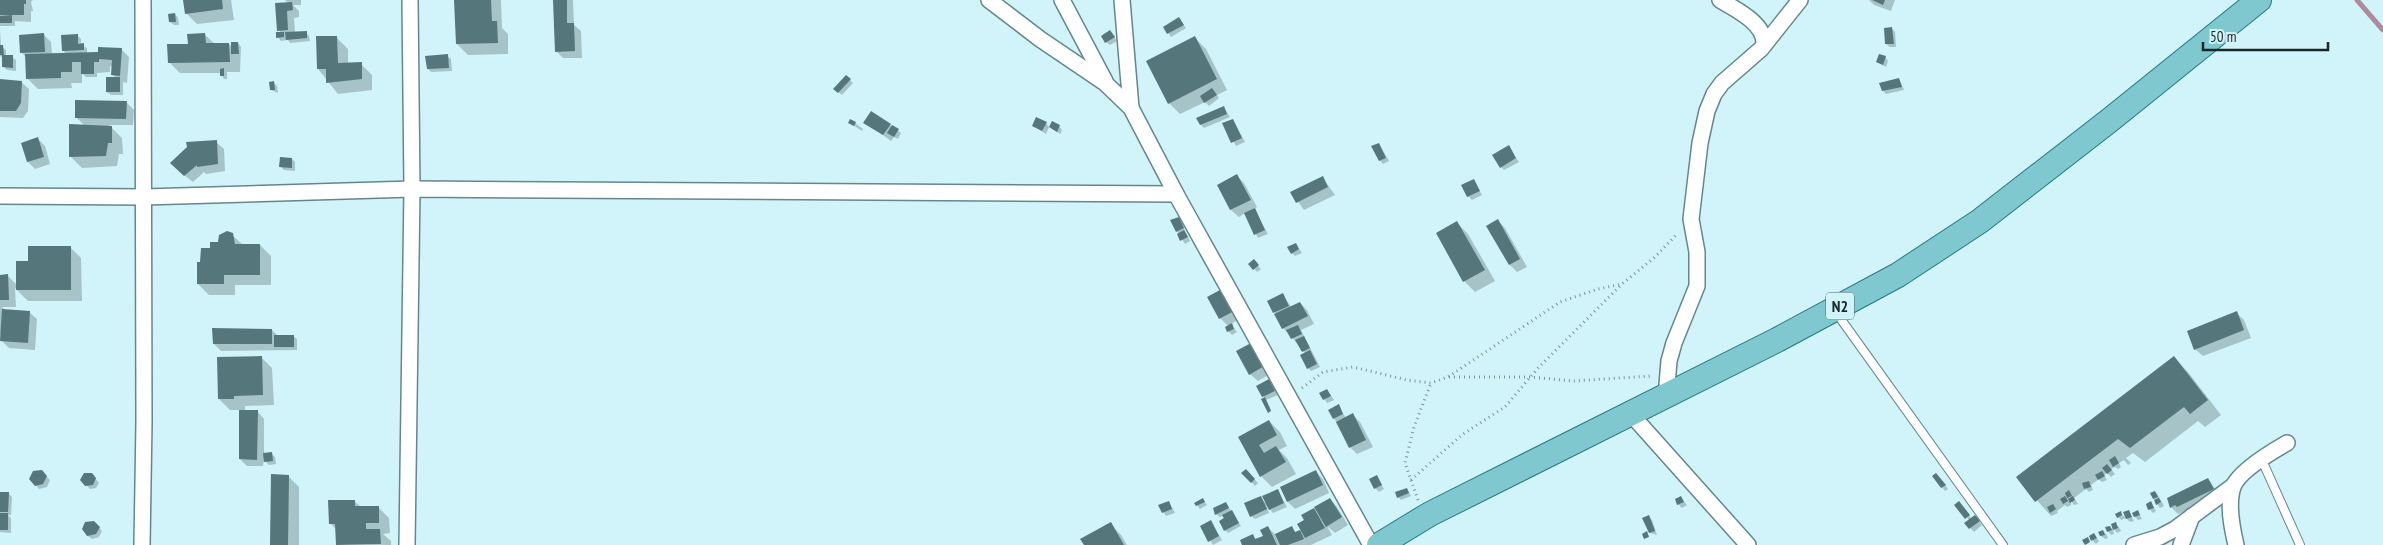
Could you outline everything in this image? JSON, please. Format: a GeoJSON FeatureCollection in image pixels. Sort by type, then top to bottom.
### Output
{"type":"FeatureCollection","features":[{"type":"Feature","properties":{"kind":"main road","name":"N2"},"geometry":{"type":"LineString","coordinates":[[1379,545],[1430,514],[1630,413],[1667,386],[1834,309],[1898,275],[1980,221],[2260,0]]}},
{"type":"Feature","properties":{"kind":"street"},"geometry":{"type":"LineString","coordinates":[[142,545],[143,0]]}},
{"type":"Feature","properties":{"kind":"street"},"geometry":{"type":"LineString","coordinates":[[407,545],[412,189],[410,0]]}},
{"type":"Feature","properties":{"kind":"street"},"geometry":{"type":"LineString","coordinates":[[989,0],[1040,39],[1106,83],[1131,108],[1176,194],[1371,545]]}},
{"type":"Feature","properties":{"kind":"street"},"geometry":{"type":"LineString","coordinates":[[1062,0],[1106,83]]}},
{"type":"Feature","properties":{"kind":"street"},"geometry":{"type":"LineString","coordinates":[[1122,0],[1131,108]]}},
{"type":"Feature","properties":{"kind":"street"},"geometry":{"type":"LineString","coordinates":[[1720,0],[1752,21],[1761,34],[1764,44]]}},
{"type":"Feature","properties":{"kind":"street"},"geometry":{"type":"LineString","coordinates":[[1667,386],[1674,343],[1697,286],[1697,252],[1691,220],[1700,143],[1707,111],[1714,94],[1722,83],[1774,34],[1800,0]]}},
{"type":"Feature","properties":{"kind":"street"},"geometry":{"type":"LineString","coordinates":[[0,196],[144,197],[412,189],[818,190],[1176,194]]}},
{"type":"Feature","properties":{"kind":"street"},"geometry":{"type":"LineString","coordinates":[[1630,413],[1748,545]]}},
{"type":"Feature","properties":{"kind":"street"},"geometry":{"type":"LineString","coordinates":[[2134,545],[2160,537],[2233,486],[2261,458],[2287,443]]}},
{"type":"Feature","properties":{"kind":"street"},"geometry":{"type":"LineString","coordinates":[[2233,486],[2230,515],[2236,545]]}},
{"type":"Feature","properties":{"kind":"street"},"geometry":{"type":"LineString","coordinates":[[2181,545],[2193,514]]}},
{"type":"Feature","properties":{"kind":"lane"},"geometry":{"type":"LineString","coordinates":[[1834,309],[2003,545]]}},
{"type":"Feature","properties":{"kind":"lane"},"geometry":{"type":"LineString","coordinates":[[2261,458],[2300,545]]}},
{"type":"Feature","properties":{"kind":"path"},"geometry":{"type":"LineString","coordinates":[[1411,480],[1463,434],[1505,408],[1530,377],[1622,284],[1655,257],[1691,220]]}},
{"type":"Feature","properties":{"kind":"path"},"geometry":{"type":"LineString","coordinates":[[1289,398],[1323,372],[1353,367],[1408,380],[1431,383],[1448,377],[1560,302],[1598,289],[1622,284]]}},
{"type":"Feature","properties":{"kind":"path"},"geometry":{"type":"LineString","coordinates":[[1448,377],[1530,377],[1667,386]]}},
{"type":"Feature","properties":{"kind":"path"},"geometry":{"type":"LineString","coordinates":[[1430,514],[1419,501],[1405,462],[1414,427],[1431,383]]}},
{"type":"Feature","properties":{"kind":"building"},"geometry":{"type":"Polygon","coordinates":[[[0,0],[26,0],[24,15],[0,15],[0,0]]]}},
{"type":"Feature","properties":{"kind":"building"},"geometry":{"type":"Polygon","coordinates":[[[183,0],[222,0],[223,9],[185,14],[183,0]]]}},
{"type":"Feature","properties":{"kind":"building"},"geometry":{"type":"Polygon","coordinates":[[[454,0],[491,0],[492,21],[497,21],[498,43],[456,44],[454,0]]]}},
{"type":"Feature","properties":{"kind":"building"},"geometry":{"type":"Polygon","coordinates":[[[553,0],[567,0],[567,23],[574,23],[575,51],[555,52],[553,0]]]}},
{"type":"Feature","properties":{"kind":"building"},"geometry":{"type":"Polygon","coordinates":[[[1872,0],[1885,0],[1883,5],[1872,0]]]}},
{"type":"Feature","properties":{"kind":"building"},"geometry":{"type":"Polygon","coordinates":[[[292,2],[293,10],[287,11],[288,30],[277,31],[275,3],[292,2]]]}},
{"type":"Feature","properties":{"kind":"building"},"geometry":{"type":"Polygon","coordinates":[[[175,13],[176,22],[169,22],[168,14],[175,13]]]}},
{"type":"Feature","properties":{"kind":"building"},"geometry":{"type":"Polygon","coordinates":[[[12,15],[12,23],[0,23],[0,16],[12,15]]]}},
{"type":"Feature","properties":{"kind":"building"},"geometry":{"type":"Polygon","coordinates":[[[1179,17],[1184,25],[1167,34],[1163,27],[1179,17]]]}},
{"type":"Feature","properties":{"kind":"building"},"geometry":{"type":"Polygon","coordinates":[[[1892,27],[1894,44],[1885,44],[1884,28],[1892,27]]]}},
{"type":"Feature","properties":{"kind":"building"},"geometry":{"type":"Polygon","coordinates":[[[1110,30],[1115,37],[1105,43],[1101,36],[1110,30]]]}},
{"type":"Feature","properties":{"kind":"building"},"geometry":{"type":"Polygon","coordinates":[[[307,31],[307,38],[286,40],[285,32],[307,31]]]}},
{"type":"Feature","properties":{"kind":"building"},"geometry":{"type":"Polygon","coordinates":[[[276,32],[284,32],[284,37],[276,38],[276,32]]]}},
{"type":"Feature","properties":{"kind":"building"},"geometry":{"type":"Polygon","coordinates":[[[44,33],[45,52],[20,53],[19,35],[44,33]]]}},
{"type":"Feature","properties":{"kind":"building"},"geometry":{"type":"Polygon","coordinates":[[[205,33],[206,43],[229,43],[230,62],[168,63],[167,44],[188,44],[187,34],[205,33]]]}},
{"type":"Feature","properties":{"kind":"building"},"geometry":{"type":"Polygon","coordinates":[[[78,34],[78,44],[84,43],[84,50],[62,51],[61,35],[78,34]]]}},
{"type":"Feature","properties":{"kind":"building"},"geometry":{"type":"Polygon","coordinates":[[[316,36],[337,36],[338,63],[362,62],[362,79],[326,83],[326,69],[317,69],[316,36]]]}},
{"type":"Feature","properties":{"kind":"building"},"geometry":{"type":"Polygon","coordinates":[[[1195,36],[1217,79],[1168,104],[1146,61],[1195,36]]]}},
{"type":"Feature","properties":{"kind":"building"},"geometry":{"type":"Polygon","coordinates":[[[231,42],[238,42],[239,54],[231,54],[231,42]]]}},
{"type":"Feature","properties":{"kind":"building"},"geometry":{"type":"Polygon","coordinates":[[[0,45],[3,45],[4,55],[0,55],[0,45]]]}},
{"type":"Feature","properties":{"kind":"building"},"geometry":{"type":"Polygon","coordinates":[[[98,47],[122,48],[120,76],[111,75],[112,60],[99,59],[99,62],[94,62],[94,74],[81,74],[81,62],[72,62],[72,72],[61,72],[61,78],[26,79],[25,54],[98,52],[98,47]]]}},
{"type":"Feature","properties":{"kind":"building"},"geometry":{"type":"Polygon","coordinates":[[[448,54],[449,68],[427,69],[425,56],[448,54]]]}},
{"type":"Feature","properties":{"kind":"building"},"geometry":{"type":"Polygon","coordinates":[[[1879,54],[1886,56],[1883,65],[1876,62],[1879,54]]]}},
{"type":"Feature","properties":{"kind":"building"},"geometry":{"type":"Polygon","coordinates":[[[2,55],[13,55],[13,68],[2,67],[2,55]]]}},
{"type":"Feature","properties":{"kind":"building"},"geometry":{"type":"Polygon","coordinates":[[[224,68],[224,76],[220,76],[220,69],[224,68]]]}},
{"type":"Feature","properties":{"kind":"building"},"geometry":{"type":"Polygon","coordinates":[[[846,75],[851,79],[838,93],[833,89],[846,75]]]}},
{"type":"Feature","properties":{"kind":"building"},"geometry":{"type":"Polygon","coordinates":[[[106,77],[120,77],[120,92],[106,92],[106,77]]]}},
{"type":"Feature","properties":{"kind":"building"},"geometry":{"type":"Polygon","coordinates":[[[1899,78],[1902,87],[1882,91],[1879,83],[1899,78]]]}},
{"type":"Feature","properties":{"kind":"building"},"geometry":{"type":"Polygon","coordinates":[[[0,79],[22,81],[21,103],[16,111],[0,111],[0,79]]]}},
{"type":"Feature","properties":{"kind":"building"},"geometry":{"type":"Polygon","coordinates":[[[274,81],[275,90],[270,90],[269,82],[274,81]]]}},
{"type":"Feature","properties":{"kind":"building"},"geometry":{"type":"Polygon","coordinates":[[[1212,88],[1217,95],[1204,103],[1200,96],[1212,88]]]}},
{"type":"Feature","properties":{"kind":"building"},"geometry":{"type":"Polygon","coordinates":[[[75,100],[127,101],[126,119],[75,118],[75,100]]]}},
{"type":"Feature","properties":{"kind":"building"},"geometry":{"type":"Polygon","coordinates":[[[1224,106],[1227,114],[1200,125],[1196,118],[1224,106]]]}},
{"type":"Feature","properties":{"kind":"building"},"geometry":{"type":"Polygon","coordinates":[[[871,111],[891,124],[883,135],[863,123],[871,111]]]}},
{"type":"Feature","properties":{"kind":"building"},"geometry":{"type":"Polygon","coordinates":[[[1036,117],[1047,122],[1042,131],[1032,126],[1036,117]]]}},
{"type":"Feature","properties":{"kind":"building"},"geometry":{"type":"Polygon","coordinates":[[[850,119],[856,122],[854,126],[848,123],[850,119]]]}},
{"type":"Feature","properties":{"kind":"building"},"geometry":{"type":"Polygon","coordinates":[[[1233,119],[1242,138],[1231,143],[1222,123],[1233,119]]]}},
{"type":"Feature","properties":{"kind":"building"},"geometry":{"type":"Polygon","coordinates":[[[1052,121],[1060,125],[1057,132],[1049,127],[1052,121]]]}},
{"type":"Feature","properties":{"kind":"building"},"geometry":{"type":"Polygon","coordinates":[[[69,124],[112,126],[112,143],[108,143],[106,156],[69,157],[69,124]]]}},
{"type":"Feature","properties":{"kind":"building"},"geometry":{"type":"Polygon","coordinates":[[[892,125],[899,129],[894,137],[887,133],[892,125]]]}},
{"type":"Feature","properties":{"kind":"building"},"geometry":{"type":"Polygon","coordinates":[[[38,137],[44,157],[27,162],[21,143],[38,137]]]}},
{"type":"Feature","properties":{"kind":"building"},"geometry":{"type":"Polygon","coordinates":[[[217,140],[218,164],[197,167],[197,165],[184,176],[170,163],[187,147],[186,142],[217,140]]]}},
{"type":"Feature","properties":{"kind":"building"},"geometry":{"type":"Polygon","coordinates":[[[1379,143],[1386,158],[1379,161],[1371,146],[1379,143]]]}},
{"type":"Feature","properties":{"kind":"building"},"geometry":{"type":"Polygon","coordinates":[[[1509,145],[1516,158],[1500,168],[1492,155],[1509,145]]]}},
{"type":"Feature","properties":{"kind":"building"},"geometry":{"type":"Polygon","coordinates":[[[280,157],[292,158],[292,168],[279,167],[280,157]]]}},
{"type":"Feature","properties":{"kind":"building"},"geometry":{"type":"Polygon","coordinates":[[[1237,174],[1251,200],[1230,210],[1217,185],[1237,174]]]}},
{"type":"Feature","properties":{"kind":"building"},"geometry":{"type":"Polygon","coordinates":[[[1323,176],[1328,187],[1296,203],[1290,192],[1323,176]]]}},
{"type":"Feature","properties":{"kind":"building"},"geometry":{"type":"Polygon","coordinates":[[[1474,179],[1480,191],[1467,197],[1461,185],[1474,179]]]}},
{"type":"Feature","properties":{"kind":"building"},"geometry":{"type":"Polygon","coordinates":[[[1255,208],[1265,230],[1254,235],[1244,213],[1255,208]]]}},
{"type":"Feature","properties":{"kind":"building"},"geometry":{"type":"Polygon","coordinates":[[[1179,217],[1184,228],[1176,232],[1170,220],[1179,217]]]}},
{"type":"Feature","properties":{"kind":"building"},"geometry":{"type":"Polygon","coordinates":[[[1498,219],[1520,259],[1509,265],[1486,226],[1498,219]]]}},
{"type":"Feature","properties":{"kind":"building"},"geometry":{"type":"Polygon","coordinates":[[[1457,221],[1485,270],[1463,282],[1436,233],[1457,221]]]}},
{"type":"Feature","properties":{"kind":"building"},"geometry":{"type":"Polygon","coordinates":[[[1184,230],[1188,237],[1180,241],[1177,234],[1184,230]]]}},
{"type":"Feature","properties":{"kind":"building"},"geometry":{"type":"Polygon","coordinates":[[[227,231],[233,233],[235,244],[260,244],[260,275],[224,275],[224,284],[197,284],[197,262],[200,262],[201,248],[210,248],[210,242],[218,242],[219,235],[227,231]]]}},
{"type":"Feature","properties":{"kind":"building"},"geometry":{"type":"Polygon","coordinates":[[[1296,243],[1299,249],[1291,254],[1287,247],[1296,243]]]}},
{"type":"Feature","properties":{"kind":"building"},"geometry":{"type":"Polygon","coordinates":[[[28,246],[71,246],[71,290],[16,290],[16,261],[28,261],[28,246]]]}},
{"type":"Feature","properties":{"kind":"building"},"geometry":{"type":"Polygon","coordinates":[[[1254,259],[1259,265],[1253,270],[1248,264],[1254,259]]]}},
{"type":"Feature","properties":{"kind":"building"},"geometry":{"type":"Polygon","coordinates":[[[8,274],[9,300],[0,300],[0,275],[8,274]]]}},
{"type":"Feature","properties":{"kind":"building"},"geometry":{"type":"Polygon","coordinates":[[[1220,290],[1234,311],[1219,319],[1207,297],[1220,290]]]}},
{"type":"Feature","properties":{"kind":"building"},"geometry":{"type":"Polygon","coordinates":[[[1283,293],[1289,306],[1273,313],[1267,301],[1283,293]]]}},
{"type":"Feature","properties":{"kind":"building"},"geometry":{"type":"Polygon","coordinates":[[[1300,302],[1308,316],[1282,329],[1274,314],[1300,302]]]}},
{"type":"Feature","properties":{"kind":"building"},"geometry":{"type":"Polygon","coordinates":[[[2,309],[30,311],[28,343],[0,341],[2,309]]]}},
{"type":"Feature","properties":{"kind":"building"},"geometry":{"type":"Polygon","coordinates":[[[2237,311],[2244,330],[2194,350],[2187,331],[2237,311]]]}},
{"type":"Feature","properties":{"kind":"building"},"geometry":{"type":"Polygon","coordinates":[[[1232,323],[1234,329],[1227,332],[1225,327],[1232,323]]]}},
{"type":"Feature","properties":{"kind":"building"},"geometry":{"type":"Polygon","coordinates":[[[1298,325],[1302,334],[1291,339],[1286,330],[1298,325]]]}},
{"type":"Feature","properties":{"kind":"building"},"geometry":{"type":"Polygon","coordinates":[[[212,328],[272,329],[272,344],[213,344],[212,328]]]}},
{"type":"Feature","properties":{"kind":"building"},"geometry":{"type":"Polygon","coordinates":[[[274,335],[294,335],[294,347],[274,347],[274,335]]]}},
{"type":"Feature","properties":{"kind":"building"},"geometry":{"type":"Polygon","coordinates":[[[1304,336],[1310,348],[1302,352],[1295,340],[1304,336]]]}},
{"type":"Feature","properties":{"kind":"building"},"geometry":{"type":"Polygon","coordinates":[[[1253,342],[1266,365],[1249,375],[1236,351],[1253,342]]]}},
{"type":"Feature","properties":{"kind":"building"},"geometry":{"type":"Polygon","coordinates":[[[1310,350],[1317,364],[1307,369],[1300,355],[1310,350]]]}},
{"type":"Feature","properties":{"kind":"building"},"geometry":{"type":"Polygon","coordinates":[[[262,356],[263,395],[234,396],[234,399],[218,399],[217,357],[262,356]]]}},
{"type":"Feature","properties":{"kind":"building"},"geometry":{"type":"Polygon","coordinates":[[[2174,356],[2208,400],[2190,414],[2184,407],[2130,448],[2118,439],[2035,502],[2016,477],[2174,356]]]}},
{"type":"Feature","properties":{"kind":"building"},"geometry":{"type":"Polygon","coordinates":[[[1269,379],[1275,391],[1262,397],[1256,386],[1269,379]]]}},
{"type":"Feature","properties":{"kind":"building"},"geometry":{"type":"Polygon","coordinates":[[[1327,389],[1331,396],[1323,400],[1319,393],[1327,389]]]}},
{"type":"Feature","properties":{"kind":"building"},"geometry":{"type":"Polygon","coordinates":[[[1265,397],[1271,411],[1268,413],[1261,399],[1265,397]]]}},
{"type":"Feature","properties":{"kind":"building"},"geometry":{"type":"Polygon","coordinates":[[[1339,404],[1343,414],[1333,419],[1328,410],[1339,404]]]}},
{"type":"Feature","properties":{"kind":"building"},"geometry":{"type":"Polygon","coordinates":[[[239,410],[258,410],[257,460],[239,459],[239,410]]]}},
{"type":"Feature","properties":{"kind":"building"},"geometry":{"type":"Polygon","coordinates":[[[1353,413],[1366,440],[1349,448],[1336,422],[1353,413]]]}},
{"type":"Feature","properties":{"kind":"building"},"geometry":{"type":"Polygon","coordinates":[[[1269,420],[1277,435],[1259,445],[1264,453],[1276,446],[1286,462],[1260,477],[1238,437],[1269,420]]]}},
{"type":"Feature","properties":{"kind":"building"},"geometry":{"type":"Polygon","coordinates":[[[272,452],[273,461],[264,462],[263,453],[272,452]]]}},
{"type":"Feature","properties":{"kind":"building"},"geometry":{"type":"Polygon","coordinates":[[[2115,456],[2119,463],[2113,467],[2109,460],[2115,456]]]}},
{"type":"Feature","properties":{"kind":"building"},"geometry":{"type":"Polygon","coordinates":[[[2107,464],[2112,470],[2107,474],[2102,468],[2107,464]]]}},
{"type":"Feature","properties":{"kind":"building"},"geometry":{"type":"Polygon","coordinates":[[[1246,469],[1255,479],[1251,483],[1241,473],[1246,469]]]}},
{"type":"Feature","properties":{"kind":"building"},"geometry":{"type":"Polygon","coordinates":[[[42,470],[47,476],[43,484],[35,486],[29,479],[33,471],[42,470]]]}},
{"type":"Feature","properties":{"kind":"building"},"geometry":{"type":"Polygon","coordinates":[[[1316,470],[1323,485],[1287,502],[1280,487],[1316,470]]]}},
{"type":"Feature","properties":{"kind":"building"},"geometry":{"type":"Polygon","coordinates":[[[2102,471],[2105,476],[2098,480],[2095,475],[2102,471]]]}},
{"type":"Feature","properties":{"kind":"building"},"geometry":{"type":"Polygon","coordinates":[[[84,473],[92,473],[96,478],[93,485],[85,486],[80,480],[84,473]]]}},
{"type":"Feature","properties":{"kind":"building"},"geometry":{"type":"Polygon","coordinates":[[[1936,473],[1946,485],[1941,488],[1932,476],[1936,473]]]}},
{"type":"Feature","properties":{"kind":"building"},"geometry":{"type":"Polygon","coordinates":[[[271,474],[289,475],[288,545],[270,545],[271,474]]]}},
{"type":"Feature","properties":{"kind":"building"},"geometry":{"type":"Polygon","coordinates":[[[1377,475],[1382,485],[1374,489],[1369,479],[1377,475]]]}},
{"type":"Feature","properties":{"kind":"building"},"geometry":{"type":"Polygon","coordinates":[[[2208,478],[2214,489],[2177,507],[2175,505],[2170,508],[2167,498],[2208,478]]]}},
{"type":"Feature","properties":{"kind":"building"},"geometry":{"type":"Polygon","coordinates":[[[2089,481],[2091,487],[2084,489],[2082,483],[2089,481]]]}},
{"type":"Feature","properties":{"kind":"building"},"geometry":{"type":"Polygon","coordinates":[[[1407,488],[1409,493],[1397,498],[1395,492],[1407,488]]]}},
{"type":"Feature","properties":{"kind":"building"},"geometry":{"type":"Polygon","coordinates":[[[1278,489],[1284,503],[1269,510],[1262,496],[1278,489]]]}},
{"type":"Feature","properties":{"kind":"building"},"geometry":{"type":"Polygon","coordinates":[[[2069,490],[2072,496],[2067,498],[2065,493],[2069,490]]]}},
{"type":"Feature","properties":{"kind":"building"},"geometry":{"type":"Polygon","coordinates":[[[2155,491],[2158,497],[2153,499],[2150,493],[2155,491]]]}},
{"type":"Feature","properties":{"kind":"building"},"geometry":{"type":"Polygon","coordinates":[[[0,492],[9,492],[8,512],[0,512],[0,492]]]}},
{"type":"Feature","properties":{"kind":"building"},"geometry":{"type":"Polygon","coordinates":[[[1261,496],[1267,509],[1250,517],[1244,503],[1261,496]]]}},
{"type":"Feature","properties":{"kind":"building"},"geometry":{"type":"Polygon","coordinates":[[[1681,496],[1684,502],[1677,505],[1675,499],[1681,496]]]}},
{"type":"Feature","properties":{"kind":"building"},"geometry":{"type":"Polygon","coordinates":[[[2065,496],[2068,501],[2063,504],[2060,499],[2065,496]]]}},
{"type":"Feature","properties":{"kind":"building"},"geometry":{"type":"Polygon","coordinates":[[[2073,496],[2075,500],[2070,503],[2068,499],[2073,496]]]}},
{"type":"Feature","properties":{"kind":"building"},"geometry":{"type":"Polygon","coordinates":[[[1203,498],[1205,502],[1196,506],[1194,503],[1203,498]]]}},
{"type":"Feature","properties":{"kind":"building"},"geometry":{"type":"Polygon","coordinates":[[[1330,498],[1342,517],[1326,527],[1314,507],[1330,498]]]}},
{"type":"Feature","properties":{"kind":"building"},"geometry":{"type":"Polygon","coordinates":[[[2159,498],[2161,502],[2156,505],[2154,500],[2159,498]]]}},
{"type":"Feature","properties":{"kind":"building"},"geometry":{"type":"Polygon","coordinates":[[[328,500],[355,500],[355,506],[379,506],[379,523],[366,523],[366,529],[380,529],[381,544],[336,545],[335,524],[329,524],[328,500]]]}},
{"type":"Feature","properties":{"kind":"building"},"geometry":{"type":"Polygon","coordinates":[[[1169,501],[1172,509],[1162,513],[1158,505],[1169,501]]]}},
{"type":"Feature","properties":{"kind":"building"},"geometry":{"type":"Polygon","coordinates":[[[1959,501],[1970,515],[1965,519],[1954,505],[1959,501]]]}},
{"type":"Feature","properties":{"kind":"building"},"geometry":{"type":"Polygon","coordinates":[[[2151,501],[2154,508],[2148,510],[2146,504],[2151,501]]]}},
{"type":"Feature","properties":{"kind":"building"},"geometry":{"type":"Polygon","coordinates":[[[1226,502],[1229,508],[1215,515],[1213,508],[1226,502]]]}},
{"type":"Feature","properties":{"kind":"building"},"geometry":{"type":"Polygon","coordinates":[[[2053,504],[2056,509],[2050,513],[2047,507],[2053,504]]]}},
{"type":"Feature","properties":{"kind":"building"},"geometry":{"type":"Polygon","coordinates":[[[1314,508],[1325,528],[1305,538],[1297,524],[1304,520],[1301,515],[1314,508]]]}},
{"type":"Feature","properties":{"kind":"building"},"geometry":{"type":"Polygon","coordinates":[[[1232,510],[1239,523],[1224,531],[1219,521],[1224,518],[1222,515],[1232,510]]]}},
{"type":"Feature","properties":{"kind":"building"},"geometry":{"type":"Polygon","coordinates":[[[2129,510],[2132,517],[2126,519],[2123,512],[2129,510]]]}},
{"type":"Feature","properties":{"kind":"building"},"geometry":{"type":"Polygon","coordinates":[[[2138,510],[2140,515],[2134,517],[2132,513],[2138,510]]]}},
{"type":"Feature","properties":{"kind":"building"},"geometry":{"type":"Polygon","coordinates":[[[2121,511],[2122,515],[2117,518],[2115,514],[2121,511]]]}},
{"type":"Feature","properties":{"kind":"building"},"geometry":{"type":"Polygon","coordinates":[[[0,513],[8,513],[8,530],[0,530],[0,513]]]}},
{"type":"Feature","properties":{"kind":"building"},"geometry":{"type":"Polygon","coordinates":[[[1649,515],[1655,531],[1649,533],[1642,518],[1649,515]]]}},
{"type":"Feature","properties":{"kind":"building"},"geometry":{"type":"Polygon","coordinates":[[[1975,515],[1980,521],[1969,529],[1964,523],[1975,515]]]}},
{"type":"Feature","properties":{"kind":"building"},"geometry":{"type":"Polygon","coordinates":[[[1211,520],[1219,536],[1208,542],[1200,526],[1211,520]]]}},
{"type":"Feature","properties":{"kind":"building"},"geometry":{"type":"Polygon","coordinates":[[[94,521],[100,527],[96,534],[87,536],[82,529],[85,522],[94,521]]]}},
{"type":"Feature","properties":{"kind":"building"},"geometry":{"type":"Polygon","coordinates":[[[1111,522],[1124,545],[1084,545],[1080,539],[1111,522]]]}},
{"type":"Feature","properties":{"kind":"building"},"geometry":{"type":"Polygon","coordinates":[[[2116,522],[2118,528],[2113,530],[2111,524],[2116,522]]]}},
{"type":"Feature","properties":{"kind":"building"},"geometry":{"type":"Polygon","coordinates":[[[1268,526],[1277,545],[1242,545],[1240,540],[1253,534],[1255,539],[1263,536],[1260,530],[1268,526]]]}},
{"type":"Feature","properties":{"kind":"building"},"geometry":{"type":"Polygon","coordinates":[[[1292,526],[1295,532],[1300,530],[1304,539],[1288,545],[1280,545],[1275,534],[1292,526]]]}},
{"type":"Feature","properties":{"kind":"building"},"geometry":{"type":"Polygon","coordinates":[[[2110,526],[2112,530],[2107,532],[2105,527],[2110,526]]]}},
{"type":"Feature","properties":{"kind":"building"},"geometry":{"type":"Polygon","coordinates":[[[2103,530],[2105,535],[2100,536],[2098,532],[2103,530]]]}},
{"type":"Feature","properties":{"kind":"building"},"geometry":{"type":"Polygon","coordinates":[[[1647,531],[1649,537],[1644,539],[1642,534],[1647,531]]]}},
{"type":"Feature","properties":{"kind":"building"},"geometry":{"type":"Polygon","coordinates":[[[2094,533],[2097,538],[2091,541],[2089,536],[2094,533]]]}},
{"type":"Feature","properties":{"kind":"building"},"geometry":{"type":"Polygon","coordinates":[[[2088,537],[2090,542],[2085,545],[2082,540],[2088,537]]]}},
{"type":"Feature","properties":{"kind":"waterway"},"geometry":{"type":"LineString","coordinates":[[2357,0],[2383,30]]}}]}
